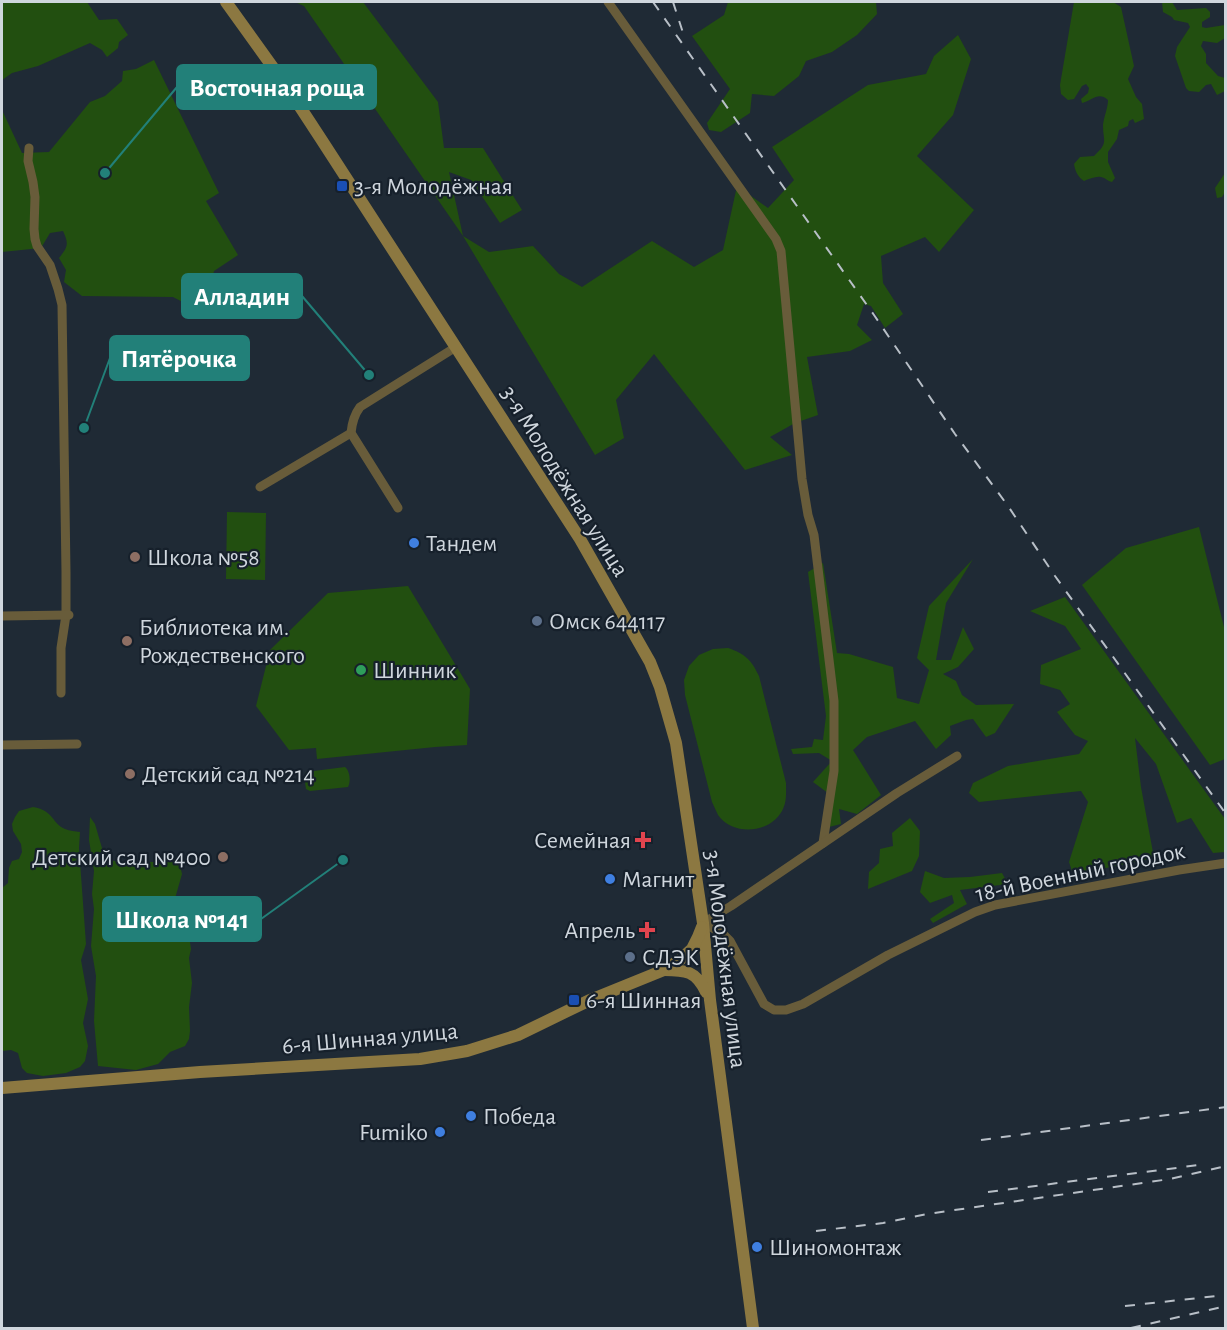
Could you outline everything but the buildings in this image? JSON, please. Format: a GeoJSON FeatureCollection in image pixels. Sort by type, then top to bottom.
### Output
{"type":"FeatureCollection","features":[{"type":"Feature","properties":{"kind":"main road","name":"3-я Молодёжная улица"},"geometry":{"type":"LineString","coordinates":[[226,2],[287,87],[580,539],[650,662],[660,687],[676,743],[703,923],[710,1000],[753,1329]]}},
{"type":"Feature","properties":{"kind":"main road","name":"6-я Шинная улица"},"geometry":{"type":"LineString","coordinates":[[2,1088],[200,1072],[420,1059],[476,1049],[518,1035],[590,1000],[664,970],[692,949],[703,923]]}},
{"type":"Feature","properties":{"kind":"main road"},"geometry":{"type":"LineString","coordinates":[[664,970],[681,970],[690,973],[701,982],[710,1000]]}},
{"type":"Feature","properties":{"kind":"street"},"geometry":{"type":"LineString","coordinates":[[608,2],[776,239],[781,251],[802,479],[814,535],[834,701],[834,771],[823,843]]}},
{"type":"Feature","properties":{"kind":"street"},"geometry":{"type":"LineString","coordinates":[[29,148],[28,161],[35,197],[35,238],[40,252],[50,265],[62,305],[67,615],[61,648],[61,693]]}},
{"type":"Feature","properties":{"kind":"street"},"geometry":{"type":"LineString","coordinates":[[398,508],[351,433],[354,416],[360,407],[456,347]]}},
{"type":"Feature","properties":{"kind":"street"},"geometry":{"type":"LineString","coordinates":[[260,487],[351,433]]}},
{"type":"Feature","properties":{"kind":"street"},"geometry":{"type":"LineString","coordinates":[[2,616],[67,615]]}},
{"type":"Feature","properties":{"kind":"street"},"geometry":{"type":"LineString","coordinates":[[2,745],[77,744]]}},
{"type":"Feature","properties":{"kind":"street"},"geometry":{"type":"LineString","coordinates":[[703,923],[897,793],[957,756]]}},
{"type":"Feature","properties":{"kind":"street","name":"18-й Военный городок"},"geometry":{"type":"LineString","coordinates":[[703,923],[722,933],[730,941],[764,1004],[774,1010],[786,1010],[811,1000],[888,955],[975,912],[995,905],[1226,863]]}},
{"type":"Feature","properties":{"kind":"green space"},"geometry":{"type":"Polygon","coordinates":[[[2,2],[87,2],[99,20],[117,19],[128,35],[107,57],[102,50],[90,43],[38,66],[12,73],[2,80],[2,2]]]}},
{"type":"Feature","properties":{"kind":"green space"},"geometry":{"type":"Polygon","coordinates":[[[295,2],[363,2],[438,102],[444,148],[483,148],[522,210],[500,223],[471,180],[449,172],[463,236],[304,6],[295,2]]]}},
{"type":"Feature","properties":{"kind":"green space"},"geometry":{"type":"Polygon","coordinates":[[[728,2],[876,2],[877,14],[857,35],[832,52],[806,61],[799,76],[774,96],[752,94],[750,113],[721,132],[709,130],[707,123],[730,89],[692,36],[724,15],[728,2]]]}},
{"type":"Feature","properties":{"kind":"green space"},"geometry":{"type":"Polygon","coordinates":[[[1074,2],[1113,2],[1121,7],[1134,66],[1128,79],[1136,97],[1142,104],[1144,119],[1135,123],[1133,119],[1129,121],[1128,126],[1119,130],[1117,139],[1108,152],[1108,162],[1115,178],[1112,182],[1103,177],[1084,181],[1078,176],[1074,167],[1080,157],[1094,156],[1103,145],[1103,125],[1108,100],[1098,96],[1082,103],[1081,99],[1088,93],[1089,88],[1086,84],[1082,86],[1074,99],[1068,100],[1061,94],[1060,85],[1074,2]]]}},
{"type":"Feature","properties":{"kind":"green space"},"geometry":{"type":"Polygon","coordinates":[[[1162,2],[1172,2],[1177,10],[1206,8],[1210,12],[1210,17],[1202,22],[1202,27],[1225,25],[1225,38],[1217,43],[1203,41],[1201,46],[1206,54],[1206,63],[1218,76],[1225,78],[1225,91],[1217,95],[1211,84],[1206,85],[1199,92],[1189,91],[1186,88],[1175,56],[1177,47],[1190,27],[1188,23],[1174,20],[1163,12],[1162,2]]]}},
{"type":"Feature","properties":{"kind":"green space"},"geometry":{"type":"Polygon","coordinates":[[[958,35],[971,59],[953,115],[917,156],[974,210],[939,252],[925,237],[881,256],[883,283],[903,314],[885,328],[871,306],[864,304],[857,325],[872,340],[850,351],[807,357],[818,415],[795,423],[770,437],[792,455],[745,470],[654,354],[616,400],[624,438],[595,455],[463,236],[489,252],[533,246],[559,274],[582,287],[652,241],[694,267],[723,250],[737,186],[768,208],[794,180],[772,147],[868,85],[926,74],[934,56],[958,35]]]}},
{"type":"Feature","properties":{"kind":"green space"},"geometry":{"type":"Polygon","coordinates":[[[154,60],[219,193],[206,201],[238,255],[214,271],[208,298],[212,315],[206,319],[200,311],[173,297],[82,296],[64,282],[66,270],[59,258],[67,245],[63,231],[50,233],[41,248],[2,252],[2,110],[22,153],[49,152],[90,102],[105,96],[122,81],[123,71],[136,69],[154,60]]]}},
{"type":"Feature","properties":{"kind":"green space"},"geometry":{"type":"Polygon","coordinates":[[[1225,173],[1225,192],[1222,197],[1217,198],[1215,188],[1225,173]]]}},
{"type":"Feature","properties":{"kind":"green space"},"geometry":{"type":"Polygon","coordinates":[[[227,512],[266,513],[265,580],[226,579],[227,512]]]}},
{"type":"Feature","properties":{"kind":"green space"},"geometry":{"type":"Polygon","coordinates":[[[1199,527],[1225,631],[1225,759],[1210,765],[1082,585],[1126,548],[1199,527]]]}},
{"type":"Feature","properties":{"kind":"green space"},"geometry":{"type":"Polygon","coordinates":[[[973,559],[946,603],[936,660],[951,660],[963,627],[974,649],[958,667],[943,674],[956,681],[962,695],[976,705],[1014,704],[995,733],[986,737],[973,719],[966,720],[950,726],[951,735],[936,749],[915,721],[867,737],[853,750],[881,795],[857,814],[839,809],[841,824],[821,829],[832,796],[813,782],[832,761],[819,753],[793,754],[791,749],[812,747],[814,739],[823,740],[826,716],[808,572],[823,563],[837,653],[849,654],[893,667],[897,698],[919,704],[929,670],[917,658],[929,606],[973,559]]]}},
{"type":"Feature","properties":{"kind":"green space","name":"Шинник"},"geometry":{"type":"Polygon","coordinates":[[[408,586],[470,689],[467,745],[317,759],[316,748],[289,750],[256,706],[270,650],[328,593],[408,586]]]}},
{"type":"Feature","properties":{"kind":"green space"},"geometry":{"type":"Polygon","coordinates":[[[1065,597],[1225,819],[1225,852],[1213,853],[1191,818],[1177,823],[1156,764],[1135,738],[1154,858],[1087,872],[1072,871],[1069,862],[1088,802],[1081,791],[979,802],[969,793],[973,783],[1008,766],[1079,754],[1088,741],[1075,735],[1057,712],[1070,704],[1060,690],[1040,684],[1041,665],[1081,649],[1065,626],[1030,611],[1065,597]]]}},
{"type":"Feature","properties":{"kind":"green space"},"geometry":{"type":"Polygon","coordinates":[[[728,648],[747,658],[759,676],[786,783],[782,811],[769,824],[751,830],[732,826],[718,815],[712,802],[685,695],[684,680],[689,666],[699,655],[713,649],[728,648]]]}},
{"type":"Feature","properties":{"kind":"green space"},"geometry":{"type":"Polygon","coordinates":[[[345,767],[350,777],[348,787],[310,791],[306,789],[304,776],[306,772],[345,767]]]}},
{"type":"Feature","properties":{"kind":"green space"},"geometry":{"type":"Polygon","coordinates":[[[33,807],[45,811],[65,829],[80,832],[79,848],[86,944],[81,960],[88,999],[83,1023],[88,1046],[85,1061],[80,1067],[66,1073],[43,1076],[27,1073],[22,1068],[18,1053],[11,1050],[2,1051],[2,888],[8,883],[12,861],[19,859],[22,852],[12,824],[19,811],[33,807]]]}},
{"type":"Feature","properties":{"kind":"green space"},"geometry":{"type":"Polygon","coordinates":[[[90,817],[95,824],[104,855],[110,860],[125,863],[179,861],[182,874],[174,902],[174,911],[187,922],[191,949],[189,1039],[185,1046],[170,1052],[158,1064],[136,1070],[98,1066],[94,1021],[96,976],[91,946],[94,871],[89,840],[90,817]]]}},
{"type":"Feature","properties":{"kind":"green space"},"geometry":{"type":"Polygon","coordinates":[[[910,818],[920,831],[919,856],[912,871],[868,889],[869,872],[879,863],[880,849],[893,846],[892,833],[910,818]]]}},
{"type":"Feature","properties":{"kind":"green space"},"geometry":{"type":"Polygon","coordinates":[[[925,871],[944,878],[1002,873],[1008,884],[960,890],[967,904],[933,923],[930,919],[954,903],[952,895],[930,903],[920,892],[925,871]]]}},
{"type":"Feature","properties":{"kind":"railway"},"geometry":{"type":"LineString","coordinates":[[653,2],[1055,576],[1226,814]]}},
{"type":"Feature","properties":{"kind":"railway"},"geometry":{"type":"LineString","coordinates":[[673,2],[685,39]]}},
{"type":"Feature","properties":{"kind":"railway"},"geometry":{"type":"LineString","coordinates":[[981,1140],[1226,1107]]}},
{"type":"Feature","properties":{"kind":"railway"},"geometry":{"type":"LineString","coordinates":[[988,1192],[1199,1165]]}},
{"type":"Feature","properties":{"kind":"railway"},"geometry":{"type":"LineString","coordinates":[[816,1231],[883,1223],[927,1214],[1170,1179],[1226,1166]]}},
{"type":"Feature","properties":{"kind":"railway"},"geometry":{"type":"LineString","coordinates":[[1125,1306],[1226,1295]]}},
{"type":"Feature","properties":{"kind":"railway"},"geometry":{"type":"LineString","coordinates":[[1131,1328],[1226,1306]]}},
{"type":"Feature","properties":{"kind":"place","name":"Восточная роща"},"geometry":{"type":"Point","coordinates":[105,173]}},
{"type":"Feature","properties":{"kind":"place","name":"3-я Молодёжная"},"geometry":{"type":"Point","coordinates":[342,186]}},
{"type":"Feature","properties":{"kind":"place","name":"Алладин"},"geometry":{"type":"Point","coordinates":[369,375]}},
{"type":"Feature","properties":{"kind":"place","name":"Пятёрочка"},"geometry":{"type":"Point","coordinates":[84,428]}},
{"type":"Feature","properties":{"kind":"place","name":"Тандем"},"geometry":{"type":"Point","coordinates":[414,543]}},
{"type":"Feature","properties":{"kind":"place","name":"Школа №58"},"geometry":{"type":"Point","coordinates":[135,557]}},
{"type":"Feature","properties":{"kind":"place","name":"Омск 644117"},"geometry":{"type":"Point","coordinates":[537,621]}},
{"type":"Feature","properties":{"kind":"place","name":"Библиотека им. Рождественского"},"geometry":{"type":"Point","coordinates":[127,641]}},
{"type":"Feature","properties":{"kind":"place","name":"Шинник"},"geometry":{"type":"Point","coordinates":[361,670]}},
{"type":"Feature","properties":{"kind":"place","name":"Детский сад №214"},"geometry":{"type":"Point","coordinates":[130,774]}},
{"type":"Feature","properties":{"kind":"place","name":"Семейная"},"geometry":{"type":"Point","coordinates":[643,840]}},
{"type":"Feature","properties":{"kind":"place","name":"Детский сад №400"},"geometry":{"type":"Point","coordinates":[223,857]}},
{"type":"Feature","properties":{"kind":"place","name":"Школа №141"},"geometry":{"type":"Point","coordinates":[343,860]}},
{"type":"Feature","properties":{"kind":"place","name":"Магнит"},"geometry":{"type":"Point","coordinates":[610,879]}},
{"type":"Feature","properties":{"kind":"place","name":"Апрель"},"geometry":{"type":"Point","coordinates":[647,930]}},
{"type":"Feature","properties":{"kind":"place","name":"СДЭК"},"geometry":{"type":"Point","coordinates":[630,957]}},
{"type":"Feature","properties":{"kind":"place","name":"6-я Шинная"},"geometry":{"type":"Point","coordinates":[574,1000]}},
{"type":"Feature","properties":{"kind":"place","name":"Победа"},"geometry":{"type":"Point","coordinates":[471,1116]}},
{"type":"Feature","properties":{"kind":"place","name":"Fumiko"},"geometry":{"type":"Point","coordinates":[440,1132]}},
{"type":"Feature","properties":{"kind":"place","name":"Шиномонтаж"},"geometry":{"type":"Point","coordinates":[757,1247]}}]}
